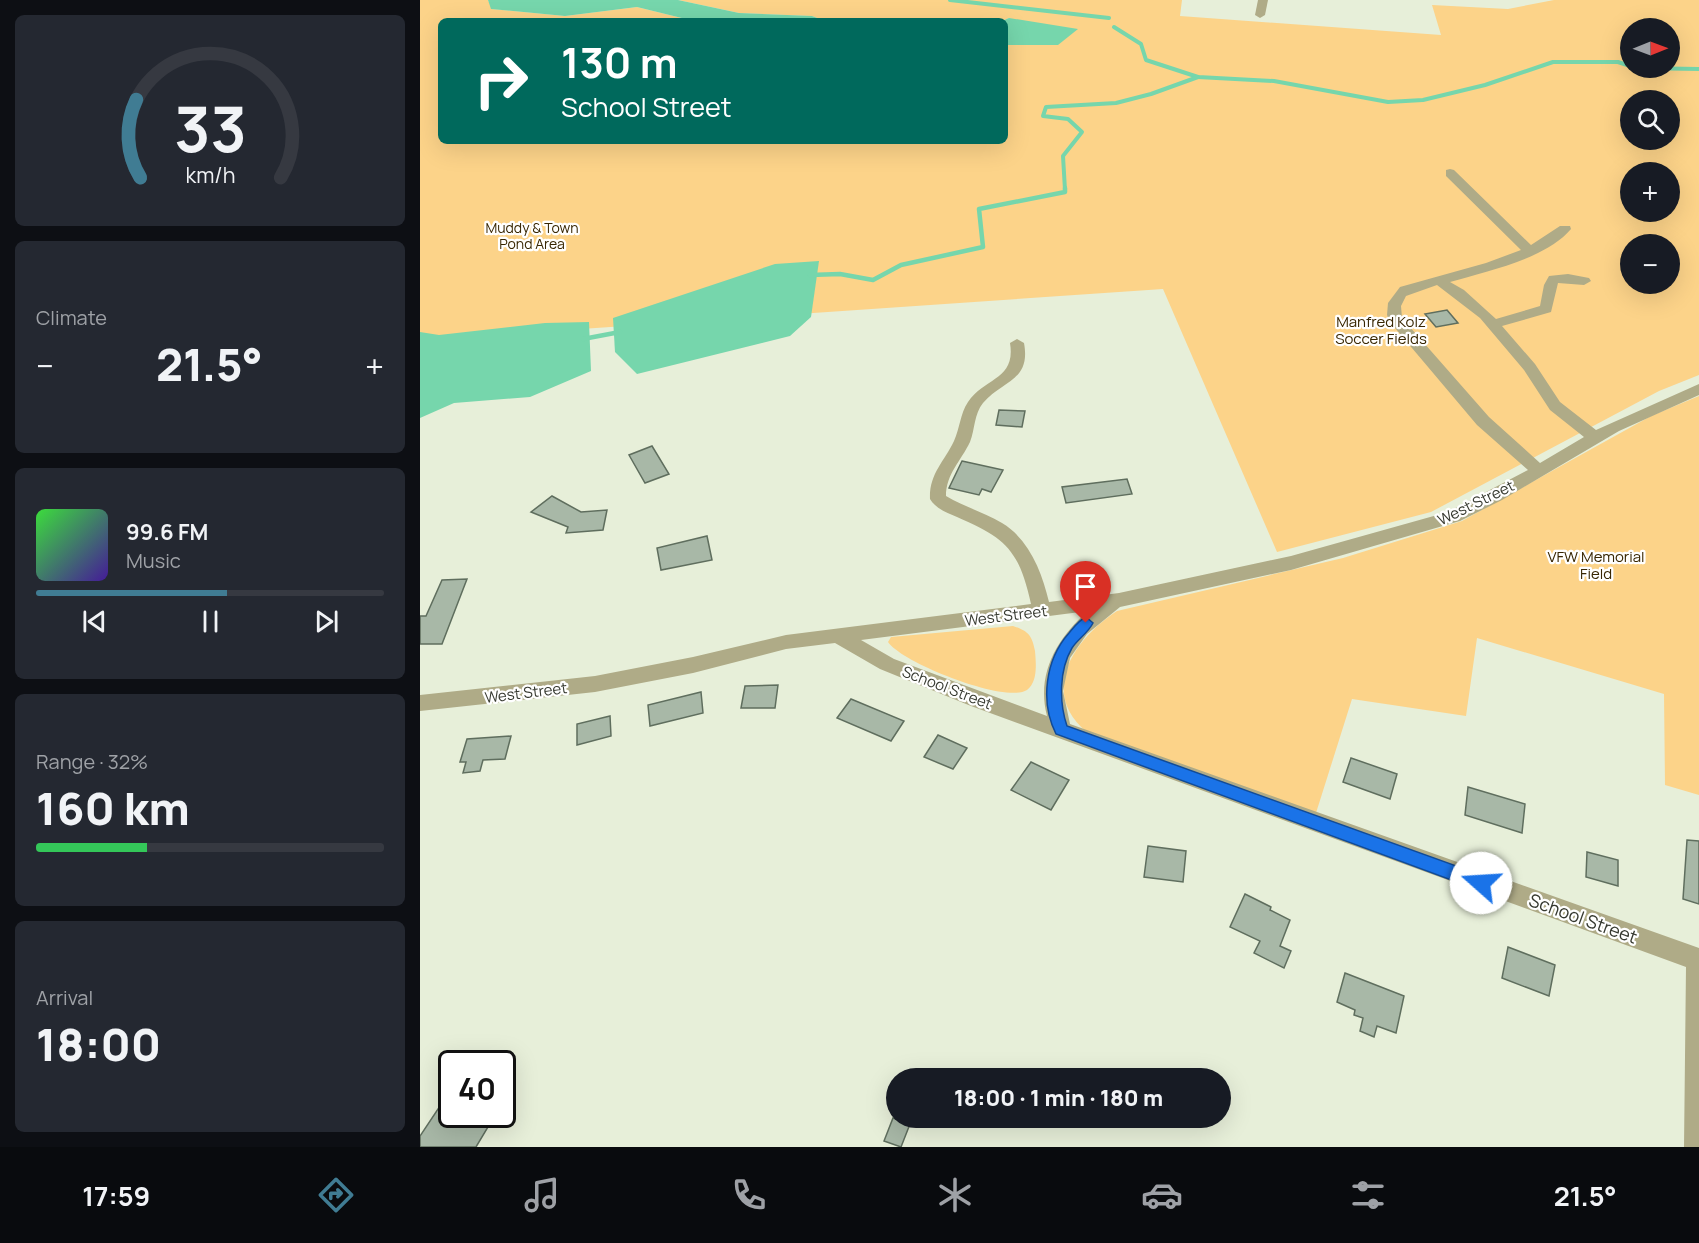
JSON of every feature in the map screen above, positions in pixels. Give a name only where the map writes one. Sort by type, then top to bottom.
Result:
[{"type":"street","points":[[1260,15],[1263,0]]},
{"type":"street","points":[[1450,173],[1530,251]]},
{"type":"street","points":[[1538,470],[1488,426],[1396,321],[1394,310],[1398,295],[1408,289],[1491,266],[1530,251],[1549,241],[1564,229]]},
{"type":"street","points":[[1493,324],[1546,309],[1550,300],[1550,286],[1554,279],[1568,278],[1584,281]]},
{"type":"street","points":[[1439,281],[1473,304],[1530,367],[1555,406],[1595,437]]},
{"type":"street","points":[[1017,343],[1020,356],[1017,365],[1011,373],[979,398],[967,414],[963,438],[937,484],[938,499],[958,512],[987,522],[1007,535],[1021,550],[1030,566],[1042,611]]},
{"type":"street","name":"West Street","points":[[420,703],[485,698],[595,684],[693,665],[786,642],[1119,600],[1291,563],[1431,525],[1474,508],[1595,437],[1699,389]]},
{"type":"street","points":[[1061,730],[1053,693],[1058,660],[1077,631],[1095,615],[1119,600]]},
{"type":"street","name":"School Street","points":[[837,636],[887,664],[1061,730],[1307,821],[1698,960]]},
{"type":"street","points":[[1697,1147],[1698,960]]},
{"type":"green space","points":[[420,0],[488,0],[492,9],[565,16],[637,7],[682,18],[438,18],[438,144],[1008,144],[1008,45],[1058,45],[1009,18],[817,18],[739,13],[678,0],[1182,0],[1180,16],[1441,35],[1432,5],[1508,9],[1554,0],[1699,0],[1699,375],[1659,391],[1431,512],[1277,552],[1163,289],[420,340]]},
{"type":"green space","name":"VFW Memorial Field","points":[[1699,396],[1699,795],[1665,785],[1664,694],[1477,638],[1466,716],[1352,699],[1316,813],[1088,733],[1073,717],[1065,700],[1064,684],[1068,667],[1076,651],[1088,636],[1117,611],[1343,558],[1462,521],[1651,416]]},
{"type":"green space","points":[[1013,626],[1031,637],[1036,661],[1036,672],[1031,687],[1016,693],[977,687],[955,679],[913,660],[897,651],[888,642],[891,637]]},
{"type":"shaded area","points":[[488,0],[678,0],[739,13],[817,18],[682,18],[637,7],[565,16],[491,9]]},
{"type":"shaded area","points":[[1008,18],[1078,29],[1058,45],[1008,45]]},
{"type":"shaded area","points":[[819,261],[811,317],[790,336],[637,374],[615,352],[613,318],[775,264]]},
{"type":"shaded area","points":[[589,322],[591,371],[530,397],[454,403],[420,418],[420,332],[439,335],[545,323]]},
{"type":"building","points":[[1447,310],[1458,323],[1436,327],[1425,314]]},
{"type":"building","points":[[999,410],[1025,411],[1022,427],[996,425]]},
{"type":"building","points":[[652,446],[669,474],[645,483],[629,455]]},
{"type":"building","points":[[962,461],[1003,470],[991,492],[982,489],[979,495],[949,488]]},
{"type":"building","points":[[1127,479],[1132,494],[1066,503],[1062,487]]},
{"type":"building","points":[[552,496],[581,512],[607,510],[603,530],[566,533],[568,527],[531,512]]},
{"type":"building","points":[[707,536],[712,560],[661,570],[657,548]]},
{"type":"building","points":[[467,579],[442,644],[420,644],[420,616],[426,616],[442,580]]},
{"type":"building","points":[[778,685],[775,708],[741,708],[745,686]]},
{"type":"building","points":[[701,692],[703,713],[650,726],[648,705]]},
{"type":"building","points":[[851,699],[904,721],[891,741],[837,718]]},
{"type":"building","points":[[610,716],[611,736],[577,745],[577,724]]},
{"type":"building","points":[[938,735],[967,748],[953,769],[924,757]]},
{"type":"building","points":[[511,736],[505,759],[483,760],[480,771],[463,773],[466,762],[460,762],[467,739]]},
{"type":"building","points":[[1351,758],[1397,774],[1390,799],[1343,782]]},
{"type":"building","points":[[1031,762],[1069,780],[1051,810],[1011,790]]},
{"type":"building","points":[[1468,787],[1525,804],[1522,833],[1465,815]]},
{"type":"building","points":[[1687,840],[1699,841],[1699,904],[1683,899]]},
{"type":"building","points":[[1148,846],[1186,851],[1183,882],[1144,877]]},
{"type":"building","points":[[1587,852],[1618,860],[1618,886],[1586,877]]},
{"type":"building","points":[[1245,894],[1290,920],[1280,946],[1291,951],[1284,968],[1254,953],[1260,941],[1230,927]]},
{"type":"building","points":[[1508,947],[1555,965],[1549,996],[1502,978]]},
{"type":"building","points":[[1345,973],[1404,996],[1396,1033],[1377,1026],[1374,1037],[1360,1031],[1363,1018],[1354,1015],[1355,1010],[1337,1002]]},
{"type":"building","points":[[438,1109],[438,1128],[487,1128],[476,1147],[420,1147],[420,1136]]},
{"type":"building","points":[[889,1128],[908,1128],[901,1147],[884,1141]]},
{"type":"waterway","points":[[950,0],[1109,18]]},
{"type":"waterway","points":[[1114,27],[1141,44],[1146,60],[1198,77]]},
{"type":"waterway","points":[[1198,77],[1274,81],[1388,102],[1423,100],[1485,85],[1553,62],[1620,63]]},
{"type":"waterway","points":[[1680,69],[1699,69]]},
{"type":"waterway","points":[[1065,190],[1063,156],[1082,132],[1068,119],[1043,116],[1046,107],[1116,103],[1151,94],[1198,77]]},
{"type":"waterway","points":[[810,275],[840,274],[873,280],[901,265],[983,247],[979,209],[1065,192],[1065,190]]},
{"type":"waterway","points":[[583,339],[620,332]]},
{"type":"route","points":[[1086,623],[1066,646],[1058,660],[1054,676],[1053,693],[1061,730],[1481,883]]},
{"type":"park label","name":"Muddy & Town Pond Area","points":[[532,236]]},
{"type":"park label","name":"Manfred Kolz Soccer Fields","points":[[1381,330]]}]
